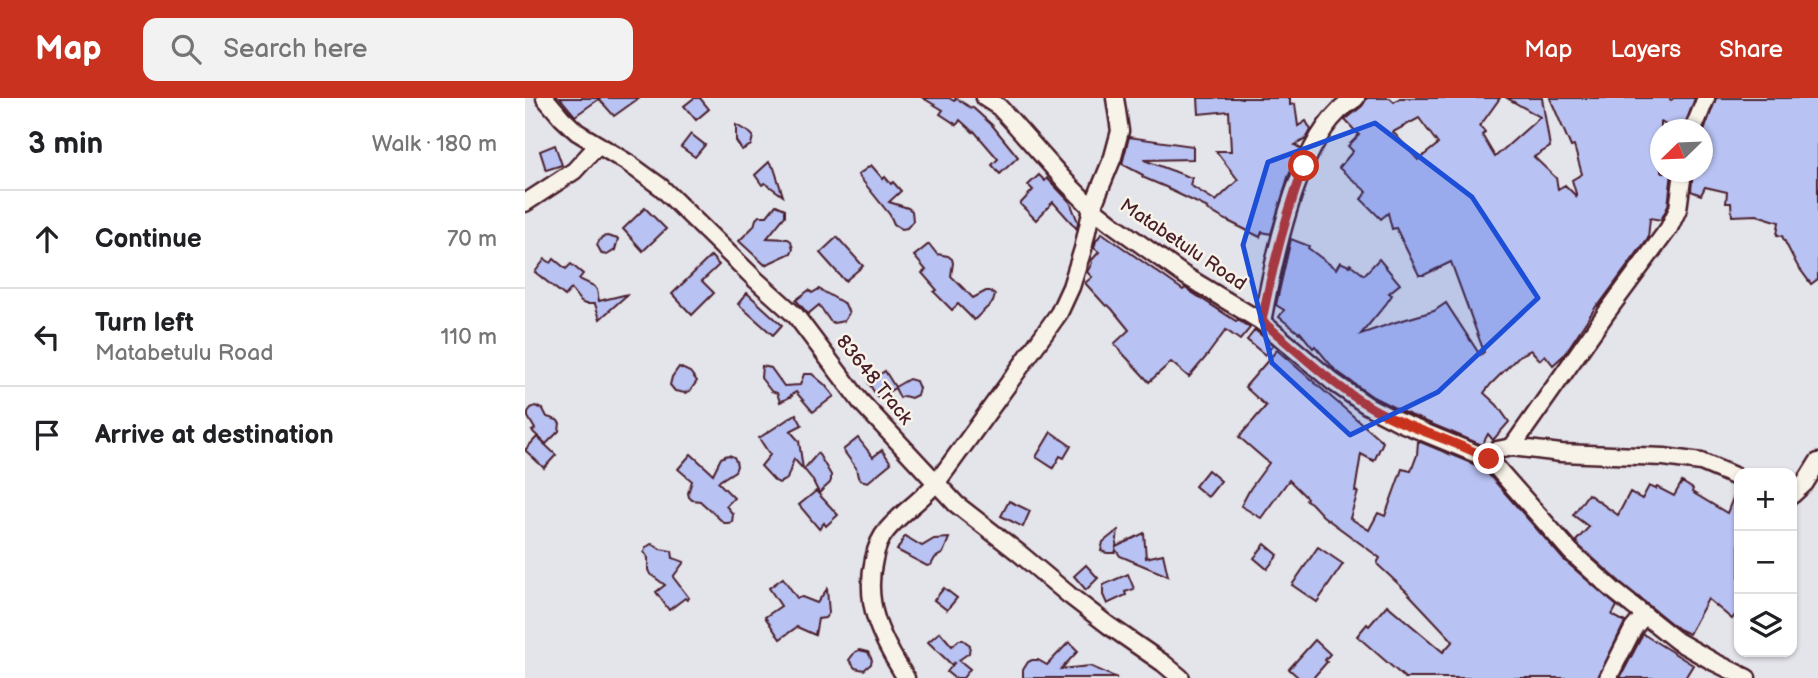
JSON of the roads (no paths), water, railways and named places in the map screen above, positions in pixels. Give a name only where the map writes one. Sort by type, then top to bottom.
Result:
[{"type":"street","name":"83648 Track","points":[[545,98],[577,132],[661,187],[796,316],[860,401],[956,504],[1069,595],[1181,678]]},
{"type":"street","name":"Matabetulu Road","points":[[985,98],[999,107],[1066,183],[1092,208],[1141,246],[1262,321],[1333,382],[1367,406],[1489,459],[1590,571],[1677,641],[1747,678]]},
{"type":"street","points":[[906,678],[873,615],[871,570],[876,549],[884,533],[901,514],[936,483],[1059,313],[1071,287],[1092,208],[1113,157],[1120,131],[1115,98]]},
{"type":"street","points":[[1262,321],[1275,258],[1304,166],[1338,112],[1356,98]]},
{"type":"street","points":[[1697,119],[1706,98]]},
{"type":"street","points":[[525,202],[574,171],[598,145]]},
{"type":"street","points":[[1512,447],[1669,228],[1678,209],[1682,182]]},
{"type":"street","points":[[1489,459],[1497,450],[1512,447],[1561,453],[1682,458],[1701,462],[1734,476]]},
{"type":"street","points":[[1797,490],[1818,462]]},
{"type":"street","points":[[1608,678],[1633,629],[1644,616]]}]
